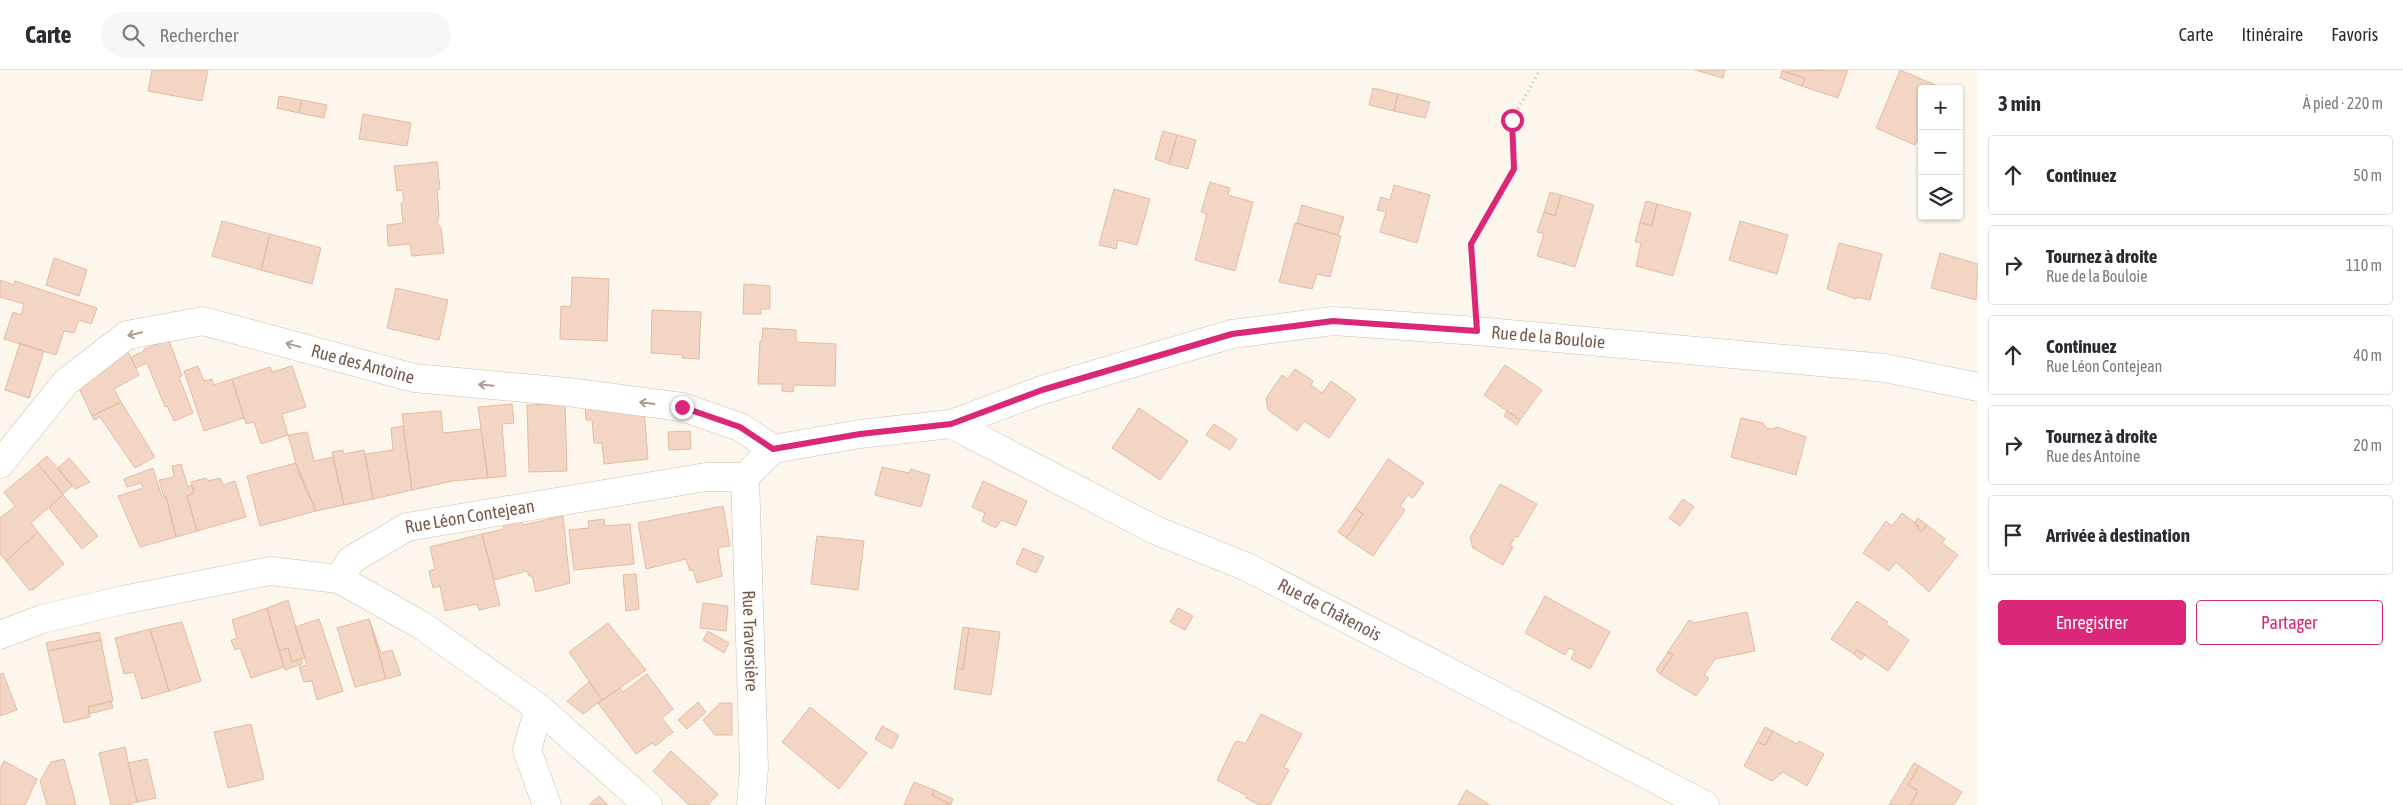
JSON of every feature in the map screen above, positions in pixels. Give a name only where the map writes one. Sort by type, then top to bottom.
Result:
[{"type":"street","name":"Rue des Antoine","points":[[0,464],[66,382],[128,335],[203,321],[414,378],[568,392],[682,407],[740,427],[773,449]]},
{"type":"street","name":"Rue de la Bouloie","points":[[951,424],[1042,390],[1232,334],[1333,321],[1477,331],[1885,368],[1978,387]]},
{"type":"street","points":[[745,478],[773,449],[860,434],[951,424]]},
{"type":"street","name":"Rue de Châtenois","points":[[951,424],[1155,530],[1247,567],[1705,805]]},
{"type":"street","name":"Rue Léon Contejean","points":[[339,579],[351,560],[407,527],[706,477],[745,478]]},
{"type":"street","name":"Rue Traversière","points":[[745,478],[753,759],[751,805]]},
{"type":"street","points":[[0,635],[51,617],[270,571],[339,579],[421,625],[539,708],[648,805]]},
{"type":"street","points":[[539,708],[527,750],[547,805]]},
{"type":"path","points":[[1477,331],[1471,244],[1514,169],[1512,120],[1540,70]]},
{"type":"building","points":[[152,70],[208,70],[202,101],[148,91]]},
{"type":"building","points":[[1695,70],[1725,70],[1723,78]]},
{"type":"building","points":[[1848,70],[1838,98],[1802,86],[1805,78],[1782,71]]},
{"type":"building","points":[[1900,70],[1935,85],[1918,85],[1918,139],[1915,145],[1876,128]]},
{"type":"building","points":[[1782,71],[1805,78],[1802,86],[1780,78]]},
{"type":"building","points":[[1373,88],[1398,94],[1394,111],[1369,105]]},
{"type":"building","points":[[1398,94],[1430,102],[1425,118],[1394,111]]},
{"type":"building","points":[[279,96],[302,100],[299,113],[277,108]]},
{"type":"building","points":[[302,100],[327,105],[324,118],[299,113]]},
{"type":"building","points":[[363,114],[411,123],[407,146],[359,139]]},
{"type":"building","points":[[1163,131],[1177,135],[1169,164],[1155,159]]},
{"type":"building","points":[[1177,135],[1196,140],[1188,169],[1169,164]]},
{"type":"building","points":[[437,162],[440,189],[437,189],[439,216],[437,223],[441,228],[444,253],[412,256],[410,244],[388,246],[387,225],[403,223],[401,203],[404,200],[402,190],[397,191],[394,166]]},
{"type":"building","points":[[1210,182],[1230,188],[1228,195],[1253,202],[1235,271],[1195,260],[1207,214],[1201,212]]},
{"type":"building","points":[[1394,185],[1430,195],[1417,243],[1380,232],[1386,212],[1377,210],[1381,197],[1390,200]]},
{"type":"building","points":[[1114,189],[1150,199],[1137,245],[1118,240],[1116,249],[1099,245]]},
{"type":"building","points":[[1550,192],[1561,195],[1555,216],[1544,212]]},
{"type":"building","points":[[1561,195],[1594,205],[1575,267],[1537,256],[1544,234],[1537,232],[1544,212],[1555,216]]},
{"type":"building","points":[[1646,201],[1657,204],[1652,226],[1640,222]]},
{"type":"building","points":[[1657,204],[1691,213],[1673,276],[1636,266],[1641,243],[1635,242],[1640,222],[1652,226]]},
{"type":"building","points":[[1302,205],[1344,217],[1338,235],[1297,223]]},
{"type":"building","points":[[222,221],[270,234],[261,270],[212,256]]},
{"type":"building","points":[[1740,221],[1788,235],[1777,274],[1729,260]]},
{"type":"building","points":[[1295,223],[1341,236],[1330,277],[1317,274],[1312,289],[1279,282]]},
{"type":"building","points":[[270,234],[321,248],[312,284],[261,270]]},
{"type":"building","points":[[1839,243],[1882,254],[1870,300],[1857,297],[1856,299],[1827,289]]},
{"type":"building","points":[[1940,253],[1978,264],[1976,300],[1931,288]]},
{"type":"building","points":[[54,258],[87,270],[79,296],[46,285]]},
{"type":"building","points":[[572,277],[609,279],[607,341],[560,339],[561,306],[571,307]]},
{"type":"building","points":[[0,280],[14,285],[15,281],[97,308],[91,324],[79,320],[74,333],[64,331],[56,355],[4,339],[13,312],[21,315],[24,304],[0,297]]},
{"type":"building","points":[[744,284],[770,286],[770,309],[761,309],[761,314],[743,314]]},
{"type":"building","points":[[396,288],[448,300],[439,340],[387,328]]},
{"type":"building","points":[[652,310],[701,312],[699,359],[682,358],[683,355],[651,353]]},
{"type":"building","points":[[763,328],[796,330],[796,342],[836,344],[835,386],[794,385],[793,392],[782,391],[782,384],[758,384],[760,341],[762,341]]},
{"type":"building","points":[[169,340],[182,376],[179,377],[193,413],[174,421],[167,406],[165,407],[147,363],[136,368],[131,357],[144,351],[144,349]]},
{"type":"building","points":[[20,343],[44,351],[29,398],[5,390]]},
{"type":"building","points":[[127,350],[139,375],[114,389],[121,402],[92,416],[77,384]]},
{"type":"building","points":[[1505,365],[1542,390],[1520,420],[1484,395]]},
{"type":"building","points":[[198,366],[204,381],[212,379],[214,385],[232,379],[244,418],[204,431],[184,371]]},
{"type":"building","points":[[292,366],[306,407],[282,414],[288,435],[261,444],[254,422],[246,424],[232,379],[270,367],[272,372]]},
{"type":"building","points":[[1295,369],[1313,381],[1311,385],[1322,393],[1331,381],[1356,399],[1329,438],[1304,421],[1297,431],[1268,410],[1266,398],[1282,375],[1288,379]]},
{"type":"building","points":[[121,402],[155,457],[135,468],[100,417],[94,420],[92,416]]},
{"type":"building","points":[[512,404],[514,423],[502,424],[506,476],[488,478],[478,407]]},
{"type":"building","points":[[565,404],[567,471],[529,472],[527,405]]},
{"type":"building","points":[[585,405],[644,410],[648,459],[604,464],[602,443],[594,443],[592,420],[586,420]]},
{"type":"building","points":[[1139,408],[1188,441],[1160,480],[1112,448]]},
{"type":"building","points":[[441,411],[443,433],[481,429],[488,478],[452,481],[412,490],[402,414]]},
{"type":"building","points":[[1507,411],[1520,420],[1517,425],[1504,416]]},
{"type":"building","points":[[1741,418],[1763,423],[1766,428],[1772,429],[1777,427],[1806,437],[1796,475],[1731,457]]},
{"type":"building","points":[[1214,424],[1237,439],[1230,450],[1206,435]]},
{"type":"building","points":[[403,426],[412,490],[373,499],[365,454],[393,450],[391,428]]},
{"type":"building","points":[[690,431],[691,449],[669,450],[668,432]]},
{"type":"building","points":[[307,432],[314,461],[333,457],[344,505],[316,511],[299,474],[288,435]]},
{"type":"building","points":[[343,450],[344,454],[364,450],[373,499],[344,505],[332,452]]},
{"type":"building","points":[[47,456],[72,486],[63,494],[38,464]]},
{"type":"building","points":[[69,458],[90,482],[75,489],[58,468]]},
{"type":"building","points":[[1388,459],[1424,483],[1413,498],[1408,495],[1400,506],[1405,510],[1373,556],[1346,538],[1363,514],[1355,508]]},
{"type":"building","points":[[296,463],[316,511],[260,526],[247,476]]},
{"type":"building","points":[[38,464],[63,495],[31,523],[38,532],[6,561],[0,554],[0,518],[15,506],[4,492]]},
{"type":"building","points":[[181,464],[188,487],[192,485],[194,493],[187,496],[197,531],[176,537],[166,496],[164,497],[159,480],[174,477],[172,466]]},
{"type":"building","points":[[882,467],[909,473],[911,469],[930,475],[921,507],[875,495]]},
{"type":"building","points":[[153,468],[162,498],[166,496],[176,537],[140,547],[118,496],[143,488],[141,483],[127,487],[124,479]]},
{"type":"building","points":[[206,478],[208,481],[220,478],[223,485],[235,481],[246,517],[197,531],[187,496],[194,493],[191,482]]},
{"type":"building","points":[[983,481],[1027,501],[1016,526],[1001,520],[996,528],[982,521],[985,513],[972,507]]},
{"type":"building","points":[[1500,484],[1537,504],[1518,537],[1515,536],[1510,546],[1513,547],[1503,565],[1473,548],[1470,538]]},
{"type":"building","points":[[63,495],[98,536],[82,549],[49,508]]},
{"type":"building","points":[[1683,499],[1694,507],[1680,526],[1669,518]]},
{"type":"building","points":[[723,506],[730,546],[721,547],[718,550],[722,576],[697,583],[693,570],[690,571],[686,559],[646,569],[638,523]]},
{"type":"building","points":[[1355,508],[1363,514],[1346,538],[1338,532]]},
{"type":"building","points":[[1902,513],[1919,526],[1917,528],[1921,532],[1927,525],[1945,539],[1942,543],[1958,555],[1929,592],[1896,562],[1889,571],[1863,553],[1886,521],[1892,526]]},
{"type":"building","points":[[563,516],[570,583],[536,592],[532,576],[529,576],[527,571],[494,580],[482,534],[504,529],[503,522],[521,519],[523,525]]},
{"type":"building","points":[[1918,518],[1927,525],[1921,532],[1914,523]]},
{"type":"building","points":[[604,519],[605,526],[630,524],[634,564],[574,570],[569,530],[589,528],[588,521]]},
{"type":"building","points":[[38,532],[64,564],[34,589],[29,590],[6,561]]},
{"type":"building","points":[[482,534],[500,605],[479,610],[477,604],[445,611],[440,586],[433,588],[429,571],[435,569],[430,547]]},
{"type":"building","points":[[817,536],[864,541],[858,590],[811,584]]},
{"type":"building","points":[[1023,548],[1044,557],[1036,573],[1016,564]]},
{"type":"building","points":[[636,574],[639,609],[626,611],[623,575]]},
{"type":"building","points":[[1545,596],[1610,632],[1590,669],[1571,659],[1575,651],[1569,648],[1565,655],[1525,633]]},
{"type":"building","points":[[288,600],[305,658],[292,662],[288,648],[279,651],[267,608]]},
{"type":"building","points":[[1857,601],[1888,622],[1886,624],[1909,640],[1888,671],[1857,650],[1854,654],[1831,639]]},
{"type":"building","points":[[703,603],[728,606],[726,631],[700,628]]},
{"type":"building","points":[[267,608],[284,667],[251,678],[240,648],[235,650],[231,640],[237,638],[232,620]]},
{"type":"building","points":[[1178,608],[1193,616],[1185,630],[1170,622]]},
{"type":"building","points":[[1747,612],[1755,651],[1715,659],[1704,675],[1709,678],[1696,696],[1660,674],[1673,655],[1668,652],[1689,620],[1694,623]]},
{"type":"building","points":[[319,619],[343,691],[317,700],[312,681],[304,682],[299,667],[307,665],[295,627]]},
{"type":"building","points":[[369,619],[386,679],[355,687],[337,628]]},
{"type":"building","points":[[369,619],[381,653],[392,650],[401,675],[386,679]]},
{"type":"building","points":[[182,622],[201,681],[169,691],[150,629]]},
{"type":"building","points":[[608,623],[646,670],[602,700],[569,652]]},
{"type":"building","points":[[963,627],[969,628],[963,669],[957,668]]},
{"type":"building","points":[[969,628],[1000,632],[991,695],[954,689],[957,668],[963,669]]},
{"type":"building","points":[[150,629],[169,691],[142,699],[134,672],[124,674],[115,638]]},
{"type":"building","points":[[708,631],[729,643],[724,653],[703,640]]},
{"type":"building","points":[[99,632],[101,640],[48,651],[46,643]]},
{"type":"building","points":[[101,640],[113,701],[88,707],[90,717],[64,723],[48,651]]},
{"type":"building","points":[[288,648],[292,662],[301,659],[302,664],[285,670],[279,651]]},
{"type":"building","points":[[1857,650],[1865,655],[1861,660],[1854,654]]},
{"type":"building","points":[[1668,652],[1673,655],[1660,674],[1656,670]]},
{"type":"building","points":[[3,673],[17,710],[0,716],[0,674]]},
{"type":"building","points":[[647,674],[673,709],[662,718],[673,732],[655,746],[652,743],[636,754],[598,703],[620,688],[623,692]]},
{"type":"building","points":[[589,682],[602,700],[583,714],[567,701]]},
{"type":"building","points":[[111,701],[113,708],[89,714],[88,707]]},
{"type":"building","points":[[698,702],[706,712],[687,729],[678,720]]},
{"type":"building","points":[[720,703],[732,703],[732,735],[715,735],[703,720]]},
{"type":"building","points":[[810,707],[867,753],[839,789],[782,742]]},
{"type":"building","points":[[1261,714],[1302,734],[1284,767],[1289,770],[1270,805],[1259,805],[1246,798],[1247,796],[1217,780],[1235,742],[1239,741],[1245,744]]},
{"type":"building","points":[[251,724],[264,779],[228,788],[214,732]]},
{"type":"building","points":[[882,726],[899,735],[892,749],[875,739]]},
{"type":"building","points":[[1765,727],[1773,731],[1765,745],[1757,742]]},
{"type":"building","points":[[1773,731],[1797,744],[1799,741],[1824,754],[1807,786],[1783,772],[1772,781],[1744,766],[1757,742],[1765,745]]},
{"type":"building","points":[[125,747],[137,802],[128,805],[111,805],[99,753]]},
{"type":"building","points":[[671,751],[718,794],[708,805],[689,805],[653,771]]},
{"type":"building","points":[[64,759],[76,805],[47,805],[40,781],[51,762]]},
{"type":"building","points":[[147,759],[156,798],[137,802],[128,763]]},
{"type":"building","points":[[4,761],[37,779],[25,805],[0,805],[0,769]]},
{"type":"building","points":[[1914,763],[1919,766],[1908,785],[1918,791],[1910,805],[1889,805]]},
{"type":"building","points":[[1919,766],[1962,792],[1954,805],[1910,805],[1918,791],[1908,785]]},
{"type":"building","points":[[914,782],[934,790],[932,795],[951,805],[904,805]]},
{"type":"building","points":[[934,790],[953,799],[951,804],[932,795]]},
{"type":"building","points":[[1466,790],[1490,805],[1458,805]]},
{"type":"building","points":[[599,796],[608,805],[589,805]]},
{"type":"route","points":[[682,407],[740,427],[773,449],[860,434],[951,424],[1042,390],[1232,334],[1333,321],[1477,331],[1471,244],[1514,169],[1512,120]]}]
